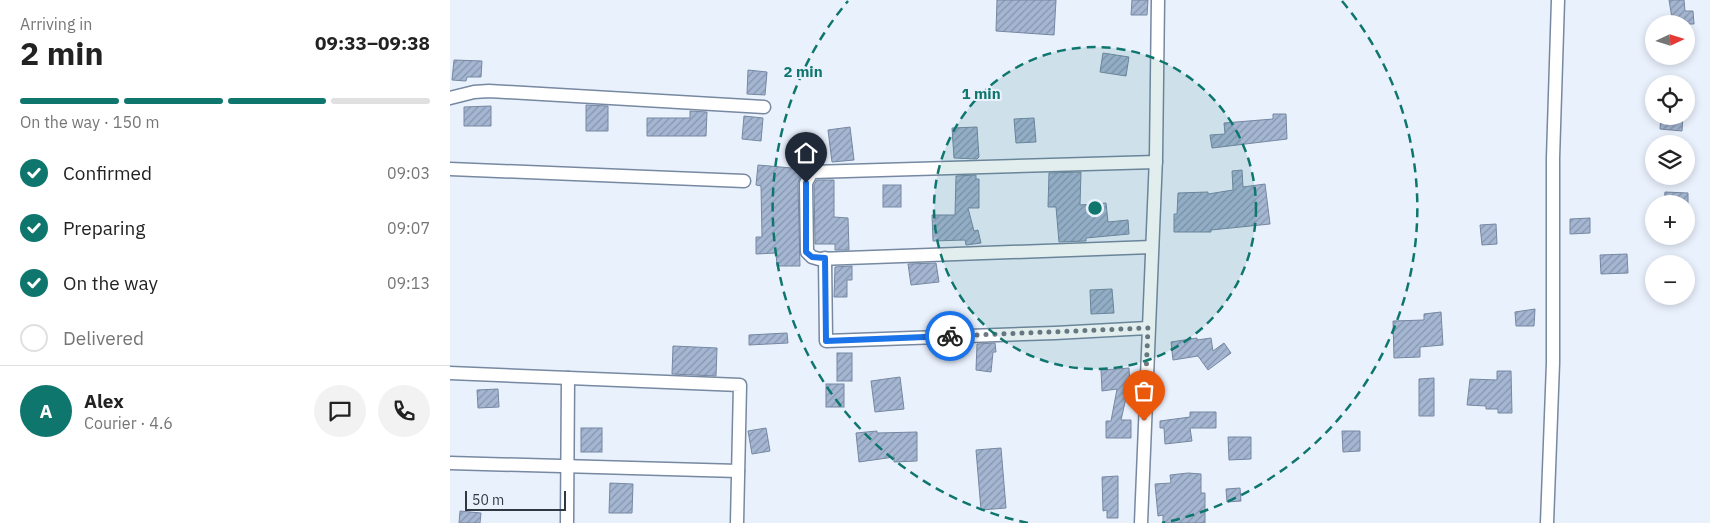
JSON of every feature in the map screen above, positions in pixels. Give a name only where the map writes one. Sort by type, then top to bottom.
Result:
[{"type":"street","points":[[1141,523],[1156,162],[1158,0]]},
{"type":"street","points":[[1547,523],[1553,363],[1553,158],[1558,0]]},
{"type":"street","points":[[450,98],[474,92],[498,91],[764,107]]},
{"type":"street","points":[[1152,247],[812,257],[806,252],[806,183],[812,172],[1156,162]]},
{"type":"street","points":[[450,169],[744,181]]},
{"type":"street","points":[[825,258],[826,341],[1148,328]]},
{"type":"street","points":[[450,373],[740,385],[737,523]]},
{"type":"street","points":[[567,523],[568,378]]},
{"type":"street","points":[[450,463],[738,471]]},
{"type":"building","points":[[997,0],[1056,0],[1054,35],[996,31]]},
{"type":"building","points":[[1132,0],[1148,0],[1147,15],[1131,15]]},
{"type":"building","points":[[1669,0],[1684,0],[1685,11],[1693,11],[1693,15],[1672,15]]},
{"type":"building","points":[[1103,53],[1129,57],[1126,76],[1100,72]]},
{"type":"building","points":[[454,60],[482,61],[481,77],[467,77],[466,81],[452,80]]},
{"type":"building","points":[[748,70],[767,72],[765,95],[747,94]]},
{"type":"building","points":[[586,105],[608,106],[608,131],[586,131]]},
{"type":"building","points":[[491,106],[491,126],[464,126],[464,107]]},
{"type":"building","points":[[690,111],[707,112],[706,136],[647,136],[647,118],[690,118]]},
{"type":"building","points":[[1273,114],[1286,114],[1287,139],[1212,148],[1210,135],[1225,134],[1224,123],[1273,119]]},
{"type":"building","points":[[744,116],[763,118],[761,141],[742,139]]},
{"type":"building","points":[[1034,118],[1036,142],[1016,143],[1014,119]]},
{"type":"building","points":[[1660,125],[1682,125],[1682,131],[1660,129]]},
{"type":"building","points":[[850,127],[854,160],[832,162],[828,130]]},
{"type":"building","points":[[977,127],[979,157],[977,159],[954,158],[952,128]]},
{"type":"building","points":[[758,165],[803,169],[798,183],[800,266],[777,266],[776,253],[756,254],[756,237],[762,237],[761,186],[756,185]]},
{"type":"building","points":[[1242,170],[1243,187],[1265,184],[1270,224],[1211,230],[1211,232],[1174,232],[1174,214],[1177,214],[1178,193],[1208,192],[1208,194],[1233,190],[1232,171]]},
{"type":"building","points":[[1081,172],[1080,205],[1106,203],[1108,222],[1128,220],[1129,234],[1086,238],[1086,241],[1059,242],[1056,207],[1048,207],[1049,173]]},
{"type":"building","points":[[976,175],[976,179],[979,179],[979,208],[968,208],[974,231],[978,230],[981,243],[966,245],[965,240],[933,241],[932,215],[955,215],[956,176]]},
{"type":"building","points":[[817,180],[834,180],[834,217],[848,218],[849,250],[835,250],[835,244],[815,244],[814,185]]},
{"type":"building","points":[[883,185],[901,185],[901,207],[883,207]]},
{"type":"building","points":[[1665,192],[1688,193],[1688,195],[1665,195]]},
{"type":"building","points":[[1590,218],[1590,233],[1570,234],[1570,219]]},
{"type":"building","points":[[1496,224],[1497,244],[1482,245],[1480,225]]},
{"type":"building","points":[[1627,254],[1628,273],[1601,274],[1600,255]]},
{"type":"building","points":[[936,263],[939,282],[911,285],[908,264]]},
{"type":"building","points":[[852,266],[852,280],[847,280],[847,297],[834,297],[835,267]]},
{"type":"building","points":[[1112,289],[1114,313],[1091,314],[1090,290]]},
{"type":"building","points":[[1535,309],[1534,326],[1516,326],[1515,312]]},
{"type":"building","points":[[1441,312],[1443,345],[1420,347],[1420,357],[1394,358],[1393,321],[1424,320],[1424,314]]},
{"type":"building","points":[[787,333],[788,343],[749,345],[749,335]]},
{"type":"building","points":[[1197,338],[1197,340],[1211,338],[1213,351],[1224,343],[1231,353],[1208,370],[1198,356],[1173,360],[1171,342]]},
{"type":"building","points":[[995,343],[996,352],[993,352],[991,372],[976,370],[977,344]]},
{"type":"building","points":[[673,346],[717,348],[716,376],[672,374]]},
{"type":"building","points":[[837,353],[852,353],[852,381],[837,381]]},
{"type":"building","points":[[1129,368],[1130,389],[1128,389],[1121,420],[1131,420],[1131,438],[1106,438],[1106,421],[1111,421],[1117,389],[1102,391],[1101,370]]},
{"type":"building","points":[[1497,371],[1511,371],[1512,413],[1498,413],[1498,409],[1486,409],[1486,406],[1467,405],[1470,379],[1497,380]]},
{"type":"building","points":[[900,377],[904,409],[875,412],[871,381]]},
{"type":"building","points":[[1434,378],[1434,416],[1419,416],[1419,379]]},
{"type":"building","points":[[826,384],[844,384],[844,407],[826,407]]},
{"type":"building","points":[[498,389],[499,407],[478,408],[477,390]]},
{"type":"building","points":[[1190,412],[1216,412],[1216,428],[1190,428],[1192,441],[1165,444],[1164,428],[1160,428],[1160,421],[1190,417]]},
{"type":"building","points":[[581,428],[602,428],[602,452],[581,452]]},
{"type":"building","points":[[766,428],[770,451],[752,454],[748,431]]},
{"type":"building","points":[[877,431],[877,433],[917,432],[917,461],[894,462],[894,457],[859,462],[856,433]]},
{"type":"building","points":[[1342,431],[1360,431],[1360,451],[1343,452]]},
{"type":"building","points":[[1228,437],[1251,437],[1251,459],[1229,460]]},
{"type":"building","points":[[1001,448],[1006,508],[981,510],[976,450]]},
{"type":"building","points":[[1201,474],[1201,493],[1205,493],[1205,523],[1163,523],[1163,515],[1158,516],[1155,484],[1171,483],[1170,475]]},
{"type":"building","points":[[1118,476],[1118,518],[1107,518],[1107,510],[1103,511],[1102,477]]},
{"type":"building","points":[[610,483],[633,484],[632,513],[609,513]]},
{"type":"building","points":[[1240,488],[1241,501],[1227,502],[1226,489]]},
{"type":"building","points":[[460,511],[481,513],[480,523],[459,523]]},
{"type":"way so far","points":[[950,336],[1148,328],[1144,421]]},
{"type":"route","points":[[806,183],[806,252],[812,257],[825,258],[826,341],[950,336]]}]
